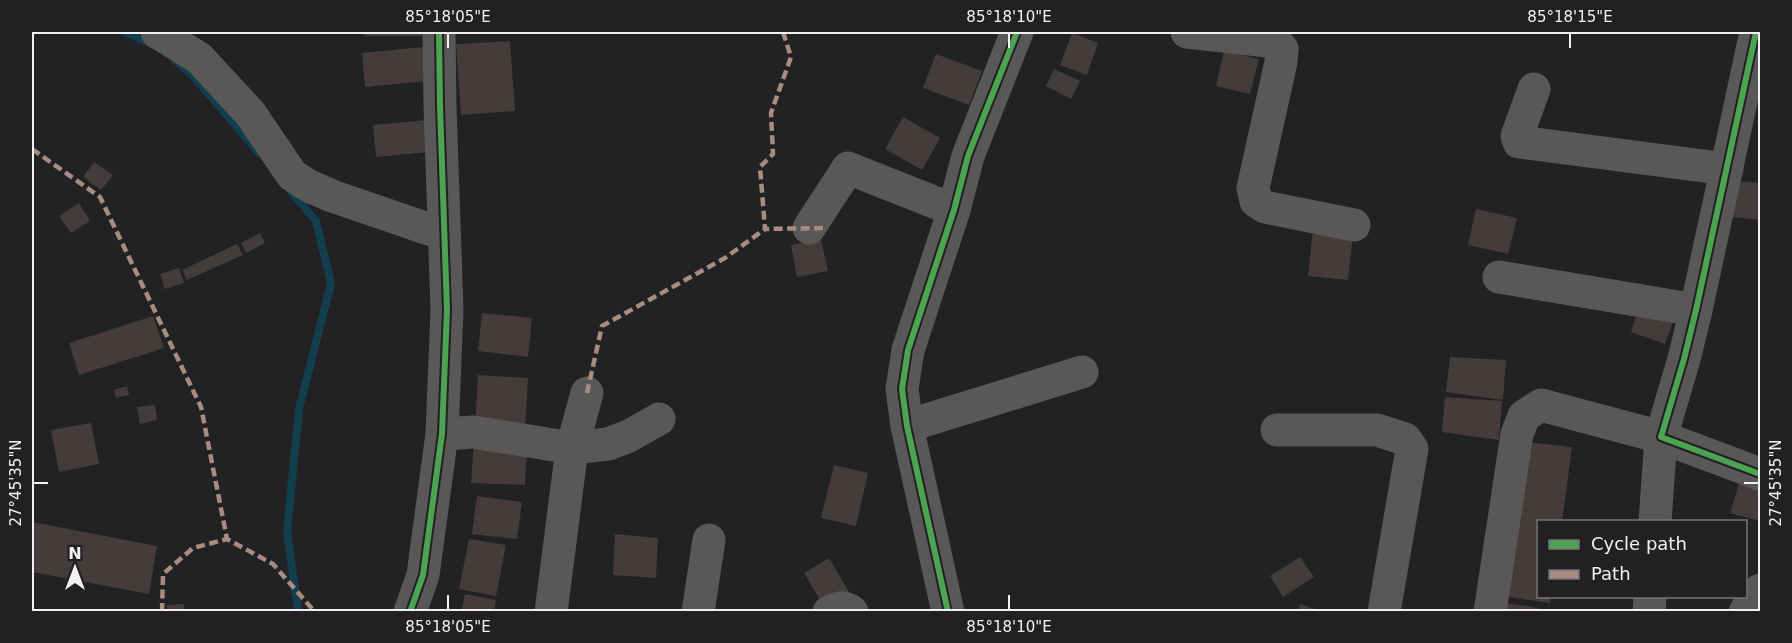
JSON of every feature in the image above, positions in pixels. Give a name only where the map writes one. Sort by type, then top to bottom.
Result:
[{"type":"street","points":[[157,32],[200,58],[250,113],[292,175],[309,186],[332,196],[443,234]]},
{"type":"street","points":[[410,612],[423,575],[442,435],[447,310],[443,234],[439,32]]},
{"type":"street","points":[[948,612],[907,426],[902,389],[908,350],[954,210],[968,156],[1017,32]]},
{"type":"street","points":[[1187,32],[1276,42],[1282,49],[1281,62],[1253,188],[1256,201],[1265,207],[1354,225]]},
{"type":"street","points":[[1655,520],[1660,437],[1684,359],[1696,310],[1756,32]]},
{"type":"street","points":[[1534,89],[1517,136],[1519,142],[1727,169]]},
{"type":"street","points":[[808,228],[848,168],[954,210]]},
{"type":"street","points":[[1499,277],[1696,310]]},
{"type":"street","points":[[907,426],[1082,372]]},
{"type":"street","points":[[551,612],[572,448],[587,393]]},
{"type":"street","points":[[1490,612],[1517,435],[1524,416],[1541,405],[1660,437],[1761,474]]},
{"type":"street","points":[[442,435],[473,432],[572,448],[608,444],[629,436],[659,419]]},
{"type":"street","points":[[1277,430],[1377,430],[1405,439],[1412,449],[1384,612]]},
{"type":"street","points":[[698,612],[709,540]]},
{"type":"street","points":[[1745,612],[1761,590]]},
{"type":"street","points":[[828,612],[840,607],[846,607],[852,612]]},
{"type":"building","points":[[364,32],[431,32],[431,36],[364,36]]},
{"type":"building","points":[[1072,33],[1098,43],[1087,75],[1060,65]]},
{"type":"building","points":[[510,41],[515,111],[461,115],[456,44]]},
{"type":"building","points":[[423,47],[427,81],[365,87],[362,53]]},
{"type":"building","points":[[1224,51],[1259,59],[1250,94],[1216,86]]},
{"type":"building","points":[[936,54],[982,71],[969,105],[923,88]]},
{"type":"building","points":[[1054,69],[1080,81],[1071,99],[1046,86]]},
{"type":"building","points":[[903,117],[940,138],[922,170],[885,149]]},
{"type":"building","points":[[427,120],[429,152],[376,157],[373,125]]},
{"type":"building","points":[[94,162],[113,175],[101,190],[83,177]]},
{"type":"building","points":[[1737,181],[1760,183],[1760,220],[1732,217]]},
{"type":"building","points":[[79,203],[90,221],[71,233],[59,216]]},
{"type":"building","points":[[1476,209],[1517,218],[1508,254],[1468,245]]},
{"type":"building","points":[[1314,220],[1354,225],[1348,280],[1308,276]]},
{"type":"building","points":[[260,233],[265,243],[246,253],[241,243]]},
{"type":"building","points":[[821,240],[828,271],[797,277],[791,245]]},
{"type":"building","points":[[237,244],[243,255],[187,280],[182,270]]},
{"type":"building","points":[[179,268],[184,283],[165,289],[160,274]]},
{"type":"building","points":[[1639,307],[1674,319],[1665,344],[1631,332]]},
{"type":"building","points":[[482,313],[532,318],[528,357],[478,351]]},
{"type":"building","points":[[153,316],[164,348],[79,375],[69,343]]},
{"type":"building","points":[[1450,357],[1506,360],[1503,400],[1446,392]]},
{"type":"building","points":[[478,375],[528,378],[525,430],[475,427]]},
{"type":"building","points":[[127,386],[129,395],[116,398],[114,390]]},
{"type":"building","points":[[1445,397],[1502,401],[1499,440],[1442,432]]},
{"type":"building","points":[[155,405],[157,420],[140,424],[137,407]]},
{"type":"building","points":[[91,423],[99,464],[59,472],[51,430]]},
{"type":"building","points":[[474,442],[527,445],[525,485],[471,483]]},
{"type":"building","points":[[1526,442],[1572,447],[1562,520],[1537,520],[1537,598],[1551,598],[1550,603],[1503,596]]},
{"type":"building","points":[[834,465],[868,473],[856,526],[821,518]]},
{"type":"building","points":[[1741,477],[1760,482],[1760,521],[1730,513]]},
{"type":"building","points":[[477,496],[522,502],[517,539],[472,534]]},
{"type":"building","points":[[32,522],[157,546],[149,594],[32,572]]},
{"type":"building","points":[[615,534],[658,538],[656,578],[613,575]]},
{"type":"building","points":[[469,539],[506,545],[496,596],[459,589]]},
{"type":"building","points":[[1300,557],[1314,577],[1283,597],[1270,576]]},
{"type":"building","points":[[829,558],[849,592],[824,607],[804,573]]},
{"type":"building","points":[[465,594],[496,600],[494,612],[461,612]]},
{"type":"building","points":[[1501,603],[1528,606],[1553,612],[1499,612]]},
{"type":"building","points":[[184,604],[184,612],[167,612],[167,605]]},
{"type":"building","points":[[1300,604],[1321,611],[1321,612],[1297,612]]},
{"type":"waterway","points":[[125,32],[155,46]]},
{"type":"waterway","points":[[175,60],[193,76],[259,153]]},
{"type":"waterway","points":[[290,190],[316,221],[331,284],[299,409],[287,531],[298,612]]},
{"type":"marked path","points":[[783,32],[791,57],[771,113],[773,154],[760,167],[765,229],[823,228]]},
{"type":"marked path","points":[[32,149],[100,197],[201,407],[227,539],[273,564],[315,612]]},
{"type":"marked path","points":[[587,393],[602,326],[725,258],[765,229]]},
{"type":"marked path","points":[[162,612],[163,574],[193,548],[227,539]]},
{"type":"cycle path","points":[[410,612],[423,575],[442,434],[447,310],[439,32]]},
{"type":"cycle path","points":[[948,612],[907,426],[902,389],[908,350],[954,210],[968,156],[1017,32]]},
{"type":"cycle path","points":[[1756,32],[1696,310],[1661,437],[1760,474]]}]
